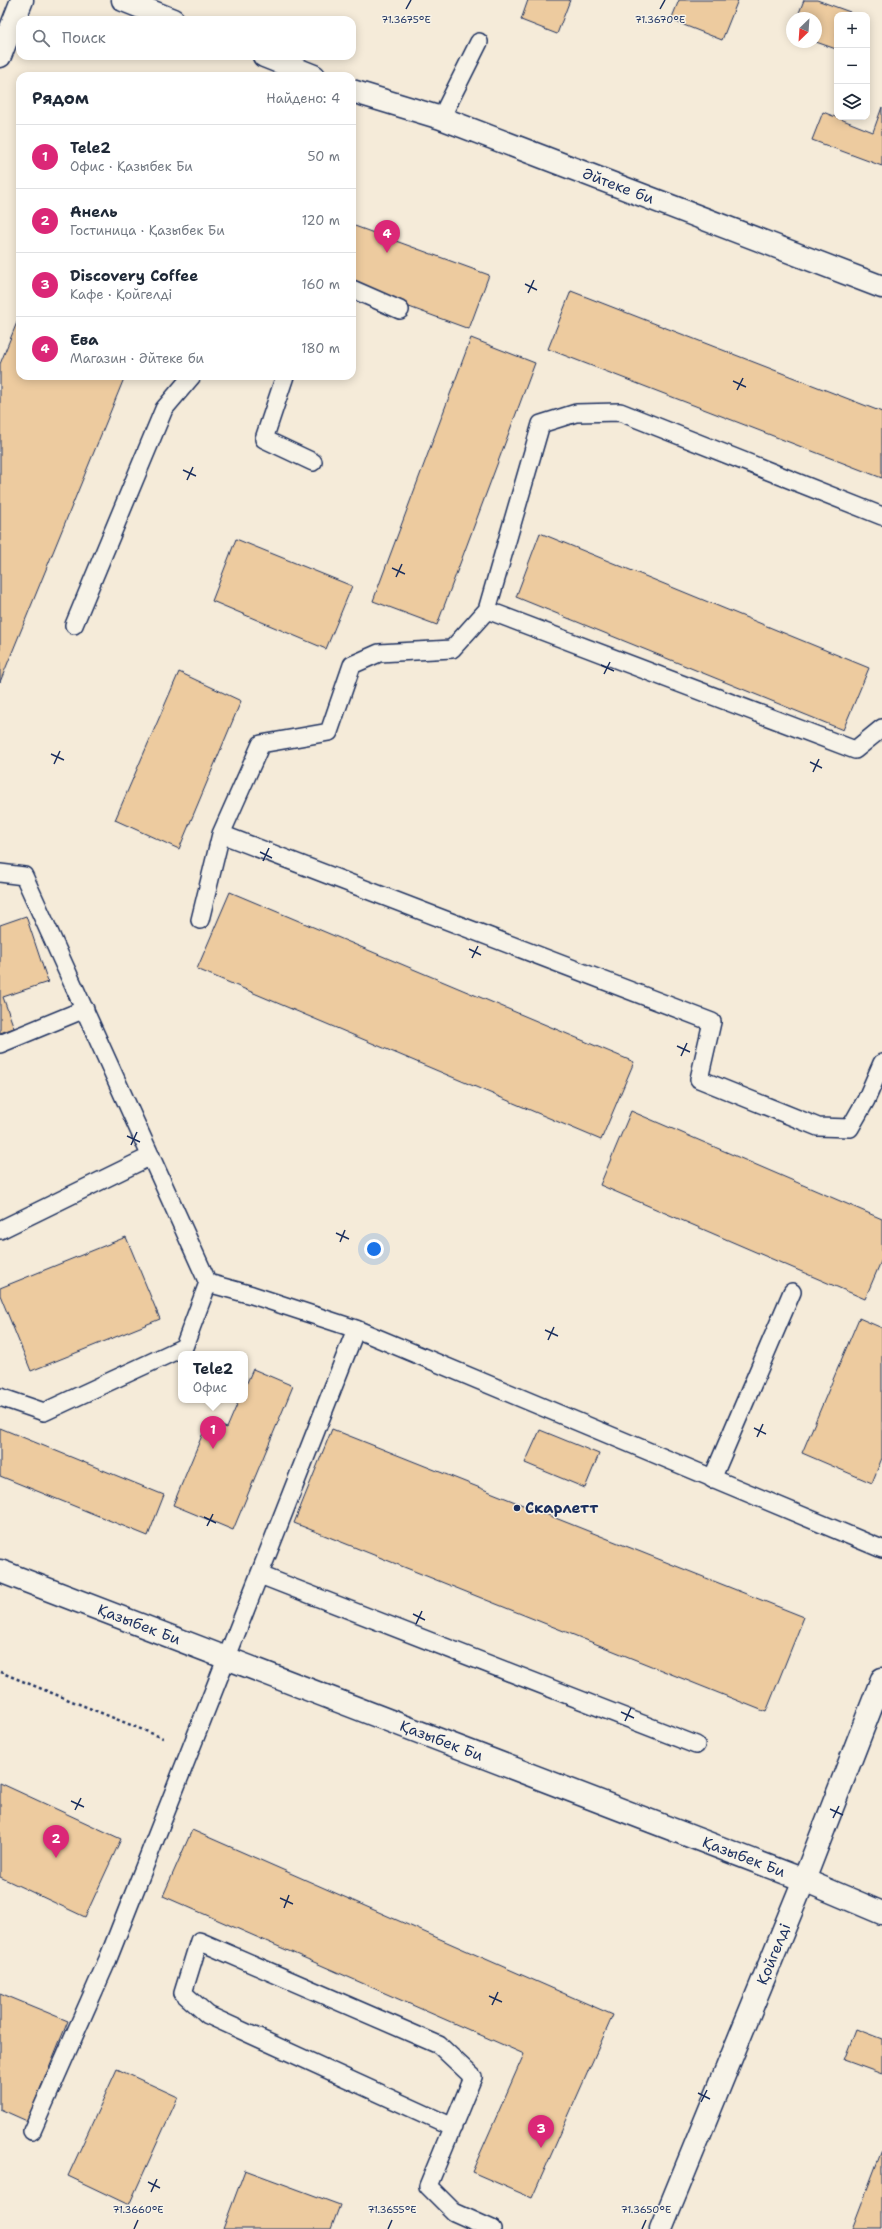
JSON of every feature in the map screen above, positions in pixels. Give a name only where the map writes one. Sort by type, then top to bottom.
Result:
[{"type":"street","points":[[0,56],[22,0]]},
{"type":"street","points":[[123,0],[163,16]]},
{"type":"street","points":[[274,60],[304,72]]},
{"type":"street","name":"Әйтеке би","points":[[356,92],[441,118],[882,287]]},
{"type":"street","name":"Қазыбек Би","points":[[0,1571],[804,1880],[882,1913]]},
{"type":"street","name":"Қойгелді","points":[[661,2229],[804,1880],[882,1678]]},
{"type":"lane","points":[[441,118],[479,42]]},
{"type":"lane","points":[[356,291],[400,310]]},
{"type":"lane","points":[[74,624],[164,409],[189,380]]},
{"type":"lane","points":[[284,380],[264,439],[313,462]]},
{"type":"lane","points":[[200,920],[221,834],[261,744],[329,732],[352,665],[380,653],[452,649],[487,610],[541,424],[576,413],[620,412],[882,516]]},
{"type":"lane","points":[[487,610],[855,750],[882,728]]},
{"type":"lane","points":[[221,834],[712,1022],[699,1079],[818,1127],[850,1128],[866,1100],[882,1063]]},
{"type":"lane","points":[[0,873],[24,876],[208,1283],[184,1347],[44,1412],[0,1397]]},
{"type":"lane","points":[[0,1044],[85,1009]]},
{"type":"lane","points":[[0,1230],[151,1156]]},
{"type":"lane","points":[[208,1283],[252,1295],[356,1329],[882,1549]]},
{"type":"lane","points":[[712,1479],[792,1292]]},
{"type":"lane","points":[[32,2131],[108,1958],[228,1658],[356,1329]]},
{"type":"lane","points":[[260,1574],[696,1745]]},
{"type":"lane","points":[[452,2127],[208,2015],[183,1993],[199,1941],[440,2045],[474,2077],[428,2186],[454,2212],[492,2229]]},
{"type":"path","points":[[0,1672],[191,1750]]},
{"type":"building","points":[[528,0],[570,0],[557,34],[521,20]]},
{"type":"building","points":[[679,0],[738,0],[722,40],[671,20]]},
{"type":"building","points":[[804,0],[817,0],[850,12],[834,12],[834,48],[822,44],[822,12],[799,12]]},
{"type":"building","points":[[882,107],[882,166],[812,140],[823,112],[834,116],[834,120],[843,120],[873,132]]},
{"type":"building","points":[[356,226],[489,275],[469,329],[356,287]]},
{"type":"building","points":[[571,291],[882,412],[882,478],[548,349]]},
{"type":"building","points":[[16,325],[16,380],[123,380],[0,682],[0,364]]},
{"type":"building","points":[[471,338],[535,363],[437,625],[373,601]]},
{"type":"building","points":[[540,533],[869,668],[843,730],[516,597]]},
{"type":"building","points":[[236,539],[352,586],[326,649],[212,601]]},
{"type":"building","points":[[179,672],[241,701],[179,849],[115,820]]},
{"type":"building","points":[[230,892],[634,1062],[601,1140],[197,969]]},
{"type":"building","points":[[26,916],[48,982],[3,997],[14,1028],[0,1033],[0,925]]},
{"type":"building","points":[[631,1111],[882,1219],[882,1259],[865,1299],[600,1185]]},
{"type":"building","points":[[126,1237],[160,1319],[31,1371],[0,1295],[0,1288]]},
{"type":"building","points":[[859,1318],[882,1328],[882,1458],[872,1483],[802,1453]]},
{"type":"building","points":[[253,1369],[293,1386],[233,1530],[173,1505],[208,1421],[227,1428],[238,1403],[248,1403],[248,1380]]},
{"type":"building","points":[[0,1428],[164,1495],[148,1536],[0,1476]]},
{"type":"building","points":[[332,1429],[804,1617],[766,1712],[294,1523]]},
{"type":"building","points":[[540,1430],[599,1454],[585,1488],[525,1463]]},
{"type":"building","points":[[0,1783],[121,1839],[85,1917],[0,1877]]},
{"type":"building","points":[[192,1830],[613,2015],[532,2198],[472,2172],[524,2054],[163,1896]]},
{"type":"building","points":[[0,1993],[68,2021],[27,2121],[0,2109]]},
{"type":"building","points":[[856,2029],[882,2039],[882,2074],[844,2060]]},
{"type":"building","points":[[117,2069],[178,2097],[129,2205],[68,2176]]},
{"type":"building","points":[[882,2150],[882,2229],[852,2229]]},
{"type":"building","points":[[245,2170],[340,2205],[331,2229],[223,2229]]},
{"type":"place","name":"Ева","points":[[387,253]]},
{"type":"place","name":"Tele2","points":[[213,1449]]},
{"type":"place","name":"Скарлетт","points":[[517,1508]]},
{"type":"place","name":"Анель","points":[[56,1858]]},
{"type":"place","name":"Discovery Coffee","points":[[541,2148]]}]
